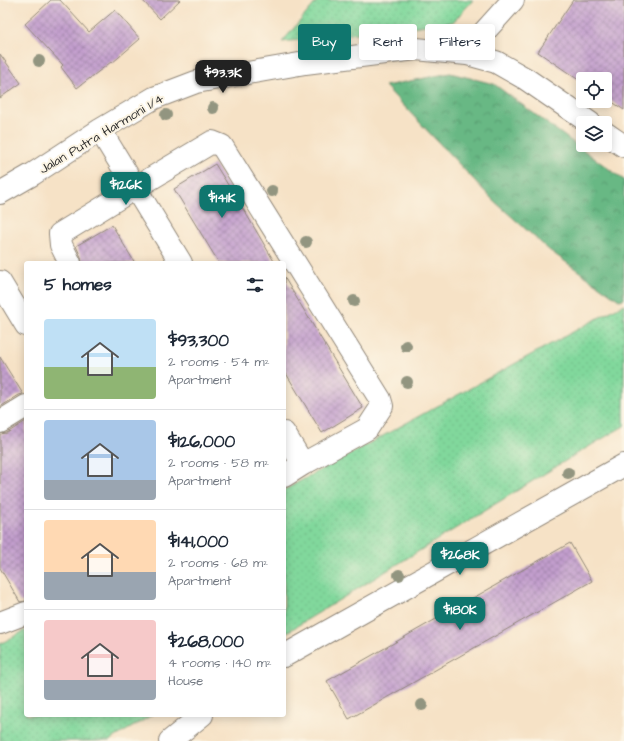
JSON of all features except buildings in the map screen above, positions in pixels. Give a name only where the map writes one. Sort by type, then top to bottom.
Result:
[{"type":"street","points":[[491,24],[513,0]]},
{"type":"street","name":"Jalan Putra Harmoni 1/4","points":[[0,193],[154,98],[196,82],[306,63],[416,49],[425,50]]},
{"type":"street","name":"Jalan Putra Harmoni 1/4","points":[[489,60],[496,62],[526,79],[580,116]]},
{"type":"street","points":[[100,130],[180,261]]},
{"type":"street","points":[[612,138],[624,146]]},
{"type":"street","points":[[69,261],[60,245],[60,234],[212,142],[222,146],[380,399],[382,406],[367,429],[286,475]]},
{"type":"street","points":[[0,282],[24,322]]},
{"type":"street","points":[[0,422],[24,407]]},
{"type":"street","points":[[286,436],[303,464]]},
{"type":"street","points":[[286,655],[624,465]]},
{"type":"street","points":[[0,624],[24,614]]},
{"type":"street","points":[[170,741],[200,717]]},
{"type":"green space","points":[[318,0],[473,0],[453,22],[425,24],[425,25],[417,26],[417,24],[359,24],[359,33],[351,34],[351,24],[298,24],[298,40],[282,42]]},
{"type":"green space","points":[[450,73],[494,84],[576,145],[576,152],[586,152],[624,180],[624,299],[619,300],[549,250],[493,200],[385,86]]},
{"type":"green space","points":[[624,304],[624,426],[286,633],[286,489]]},
{"type":"green space","points":[[24,631],[24,717],[149,717],[109,741],[0,741],[0,644]]}]
